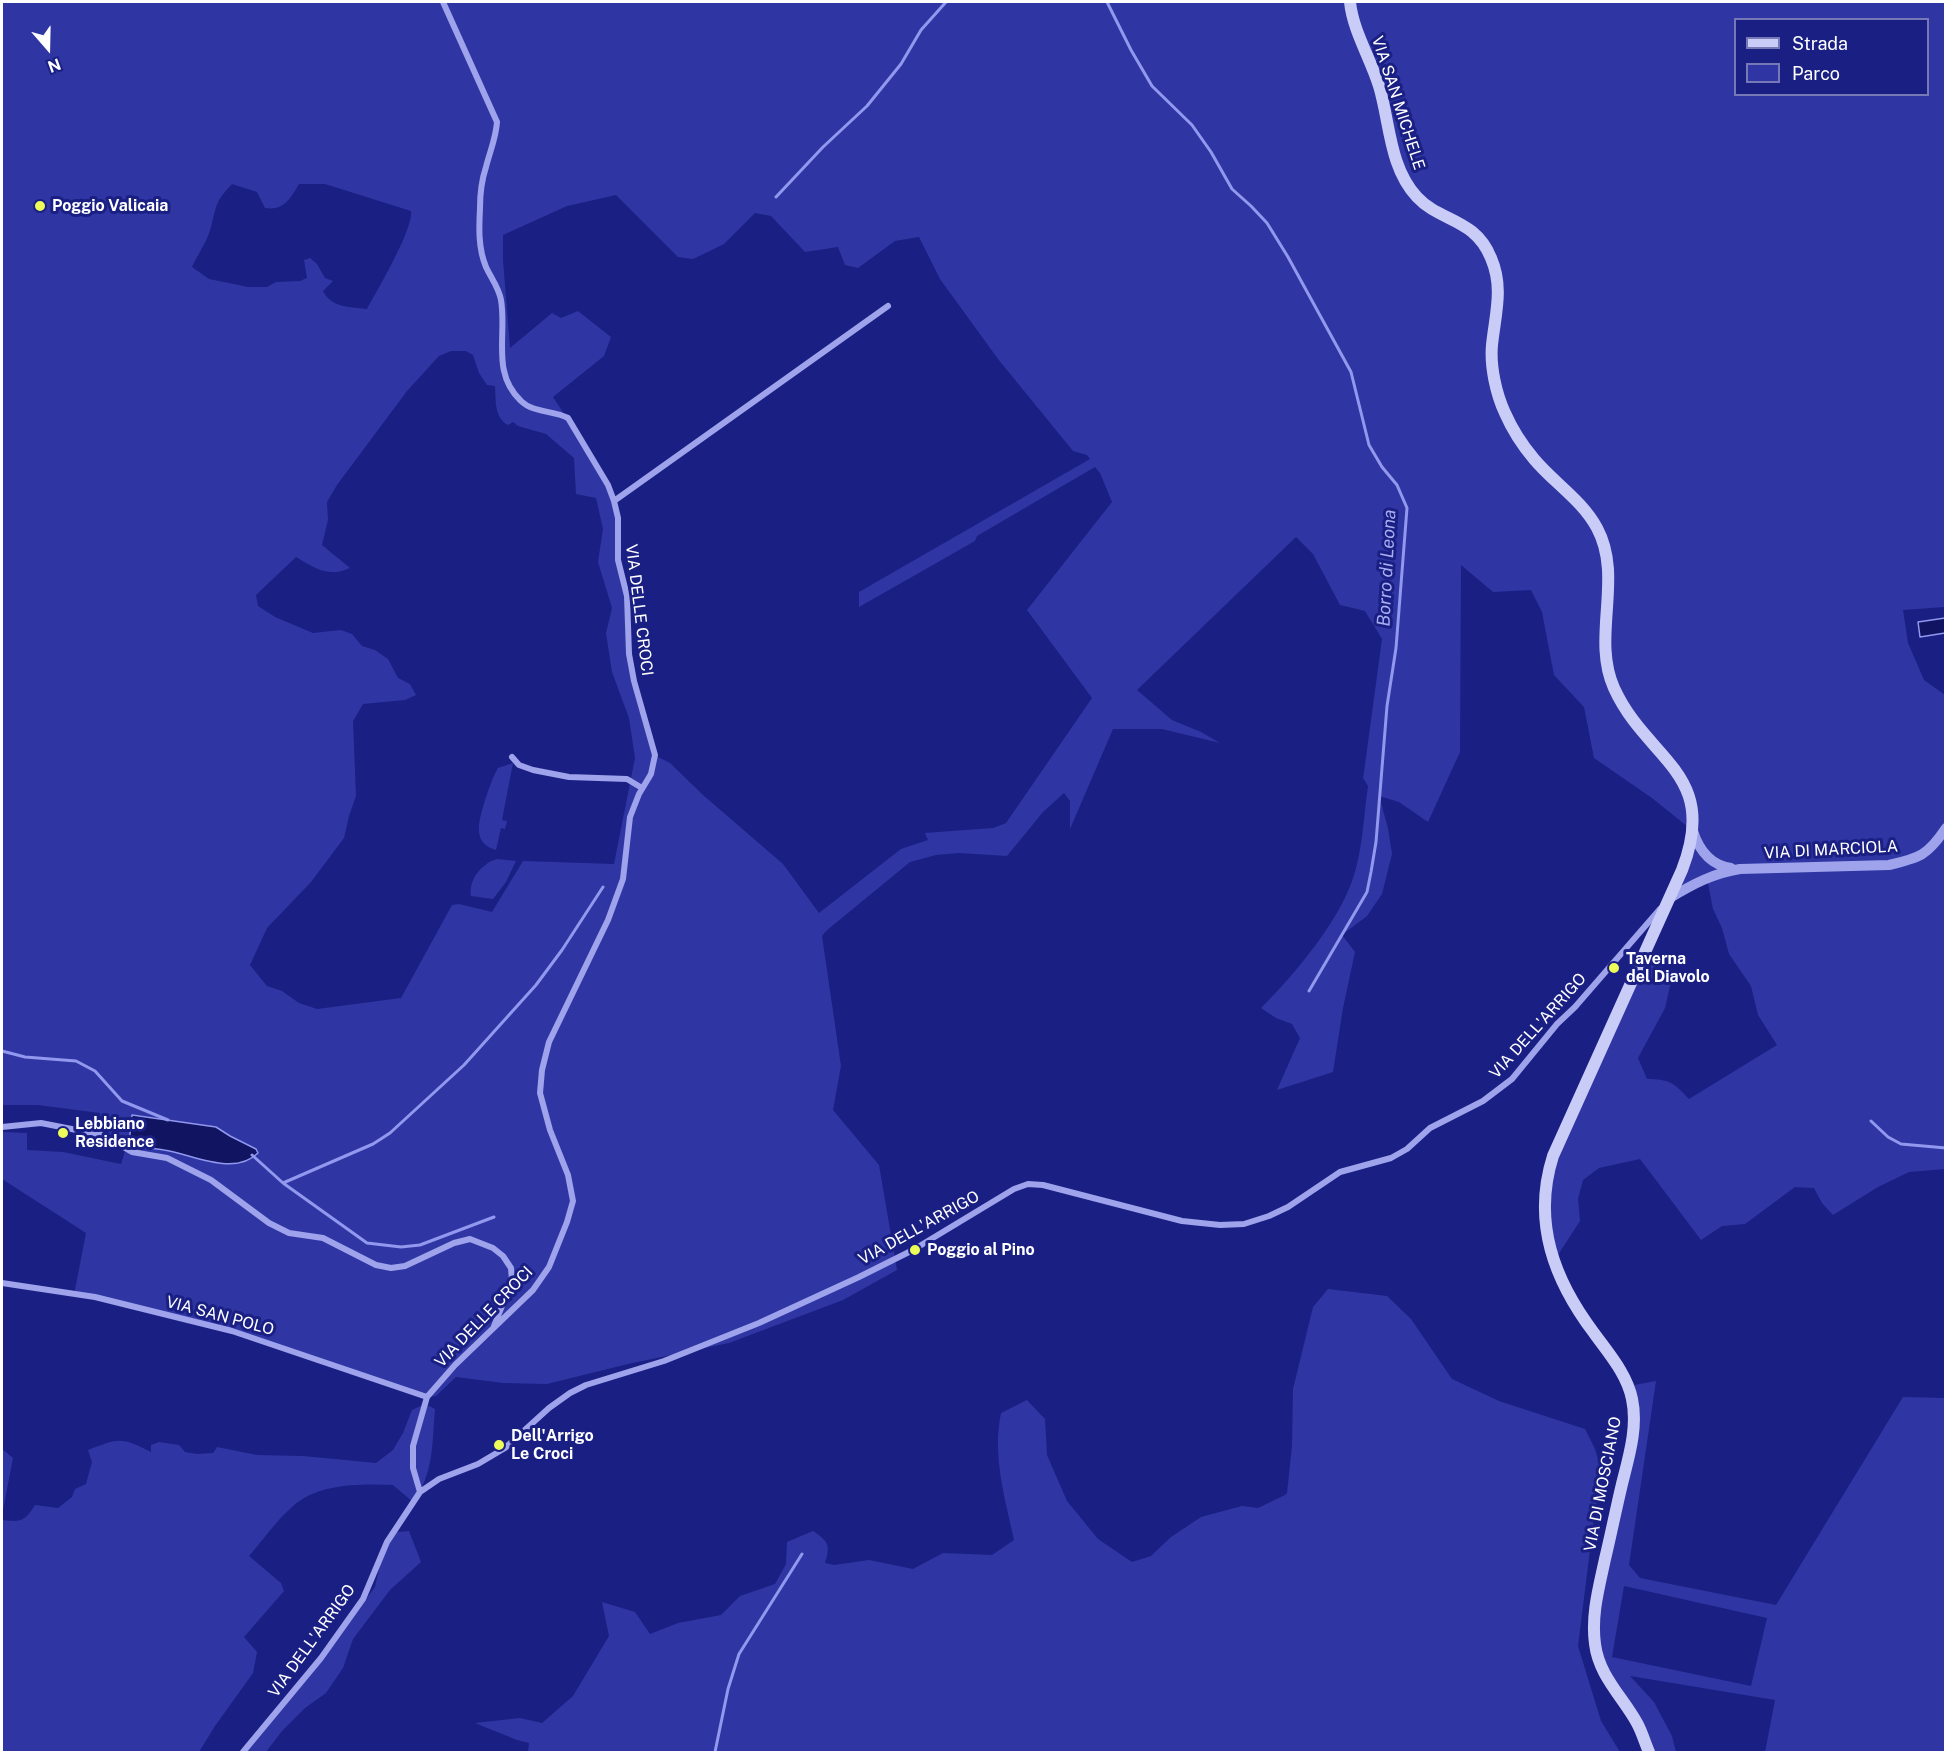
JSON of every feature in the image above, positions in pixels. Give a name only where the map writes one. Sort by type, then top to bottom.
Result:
[{"type":"main road","name":"VIA SAN MICHELE","points":[[1350,2],[1355,26],[1378,85],[1397,165],[1407,184],[1429,207],[1462,223],[1480,239],[1491,256],[1498,277],[1499,299],[1492,348],[1495,378],[1504,412],[1534,459],[1577,501],[1597,528],[1604,547],[1609,583],[1605,649],[1613,687],[1625,708],[1681,776],[1693,815],[1690,849],[1670,898]]},
{"type":"main road","name":"VIA DI MOSCIANO","points":[[1649,1752],[1636,1723],[1610,1684],[1600,1664],[1595,1646],[1593,1624],[1596,1600],[1632,1440],[1635,1421],[1634,1408],[1625,1378],[1577,1311],[1564,1287],[1549,1249],[1544,1213],[1546,1177],[1553,1156],[1670,898]]},
{"type":"street","name":"VIA DELLE CROCI","points":[[420,1492],[413,1468],[413,1446],[427,1397],[455,1365],[533,1290],[549,1267],[567,1222],[573,1201],[568,1175],[550,1130],[540,1093],[542,1070],[549,1042],[608,920],[623,879],[630,817],[642,788],[651,774],[655,755],[634,681],[629,654],[627,596],[618,560],[618,519],[608,485],[568,418],[558,413],[523,404],[510,387],[504,374],[501,360],[501,299],[498,288],[486,268],[479,237],[480,205],[485,170],[496,135],[497,122],[443,2]]},
{"type":"street","points":[[614,501],[888,306]]},
{"type":"street","points":[[512,757],[519,765],[534,770],[569,777],[627,779],[642,788]]},
{"type":"street","name":"VIA DI MARCIOLA","points":[[1670,898],[1707,878],[1722,872],[1740,869],[1889,865],[1923,855],[1946,828]]},
{"type":"street","name":"VIA DI MARCIOLA","points":[[1693,831],[1702,852],[1714,862],[1724,867],[1740,869]]},
{"type":"street","name":"VIA DELL'ARRIGO","points":[[243,1752],[321,1658],[363,1599],[387,1542],[420,1492],[440,1479],[477,1464],[505,1448],[549,1408],[570,1393],[586,1385],[664,1361],[779,1314],[902,1256],[1014,1189],[1028,1184],[1043,1185],[1182,1221],[1220,1225],[1244,1224],[1288,1207],[1340,1172],[1391,1158],[1407,1149],[1430,1128],[1484,1101],[1512,1079],[1557,1024],[1575,1007],[1670,898]]},
{"type":"street","points":[[2,1127],[41,1123],[102,1135],[132,1152],[167,1158],[211,1180],[269,1223],[290,1233],[323,1238],[376,1265],[391,1268],[405,1266],[454,1243],[470,1239],[493,1248],[503,1256],[511,1268],[512,1281],[492,1329]]},
{"type":"street","name":"VIA SAN POLO","points":[[2,1283],[95,1298],[232,1331],[427,1397]]},
{"type":"green space","points":[[2,2],[1945,2],[1945,607],[1903,610],[1908,643],[1924,680],[1945,695],[1945,1169],[1909,1172],[1878,1187],[1833,1215],[1822,1203],[1814,1188],[1795,1187],[1745,1224],[1722,1226],[1701,1240],[1640,1159],[1599,1168],[1583,1180],[1578,1199],[1580,1221],[1554,1261],[1546,1177],[1647,951],[1672,977],[1665,1008],[1638,1058],[1647,1079],[1671,1083],[1689,1099],[1777,1045],[1758,1015],[1751,986],[1729,954],[1722,928],[1713,909],[1707,878],[1670,898],[1693,831],[1652,798],[1594,758],[1584,707],[1554,675],[1542,612],[1531,590],[1493,592],[1461,565],[1460,752],[1428,822],[1399,802],[1379,796],[1392,854],[1382,894],[1367,916],[1342,935],[1355,952],[1333,1072],[1277,1090],[1300,1038],[1292,1024],[1276,1018],[1261,1008],[1303,961],[1330,924],[1350,886],[1356,868],[1368,786],[1363,778],[1382,639],[1365,611],[1340,605],[1313,554],[1296,537],[1137,690],[1172,720],[1220,743],[1162,729],[1113,729],[1070,829],[1070,801],[1064,793],[1043,812],[1007,856],[959,853],[936,855],[910,862],[822,936],[841,1066],[833,1110],[879,1165],[897,1270],[843,1300],[729,1343],[547,1384],[503,1383],[456,1377],[436,1396],[427,1397],[232,1331],[74,1295],[86,1233],[2,1179],[2,1119],[3,1132],[27,1133],[27,1150],[63,1152],[121,1164],[127,1145],[122,1140],[98,1129],[105,1130],[107,1118],[100,1116],[100,1113],[38,1105],[2,1105]],"holes":[[[232,184],[257,192],[265,208],[282,206],[299,184],[325,184],[411,211],[407,231],[394,260],[367,309],[348,307],[331,301],[323,291],[333,281],[325,278],[317,264],[310,258],[304,260],[307,278],[300,281],[276,282],[267,287],[248,287],[209,279],[192,267],[210,232],[217,204]],[[616,195],[678,257],[693,259],[724,244],[755,213],[771,216],[805,252],[838,247],[845,265],[858,268],[895,241],[919,237],[940,279],[998,359],[1073,451],[1087,455],[1090,459],[859,592],[859,607],[975,541],[977,536],[1095,467],[1100,473],[1112,502],[1027,610],[1092,698],[1006,823],[993,828],[925,833],[928,840],[901,849],[819,913],[783,864],[703,795],[670,763],[654,755],[628,654],[624,583],[616,548],[617,518],[607,486],[553,397],[604,356],[611,337],[578,311],[561,318],[552,313],[510,348],[503,235],[567,206]],[[451,351],[466,351],[473,355],[479,373],[487,385],[495,386],[498,413],[503,422],[508,425],[513,422],[518,426],[546,434],[574,458],[576,494],[596,498],[603,529],[598,562],[612,608],[606,633],[612,672],[629,718],[635,758],[614,864],[523,861],[492,912],[459,904],[452,905],[401,998],[317,1009],[299,1003],[282,991],[267,986],[250,965],[267,928],[311,882],[344,838],[356,796],[353,721],[363,704],[405,700],[416,695],[410,684],[398,678],[388,659],[375,650],[362,646],[352,634],[341,630],[313,633],[275,617],[258,606],[256,595],[296,557],[328,572],[350,568],[322,545],[328,520],[327,502],[337,485],[407,391],[439,356]],[[137,1115],[216,1127],[256,1148],[213,1161],[164,1149],[132,1146],[129,1143]]]},
{"type":"green space","points":[[513,763],[502,820],[507,821],[505,829],[501,828],[496,850],[483,842],[479,822],[498,768]]},
{"type":"green space","points":[[497,859],[516,861],[506,882],[493,899],[471,896],[472,884],[477,873],[486,864]]},
{"type":"green space","points":[[1328,1289],[1387,1296],[1411,1319],[1452,1379],[1499,1401],[1585,1429],[1595,1449],[1603,1477],[1595,1510],[1578,1646],[1601,1721],[1620,1752],[528,1752],[529,1743],[475,1723],[520,1718],[542,1723],[573,1696],[609,1636],[602,1602],[635,1612],[650,1634],[678,1623],[721,1615],[740,1596],[775,1584],[786,1564],[787,1542],[813,1531],[827,1544],[828,1552],[825,1563],[834,1565],[869,1560],[913,1569],[943,1553],[992,1555],[1014,1540],[999,1461],[1001,1413],[1027,1400],[1045,1419],[1047,1455],[1067,1501],[1098,1539],[1132,1562],[1151,1556],[1171,1537],[1201,1517],[1242,1506],[1258,1508],[1285,1495],[1292,1446],[1293,1389],[1313,1307]]},
{"type":"green space","points":[[1656,1381],[1629,1565],[1640,1578],[1776,1605],[1903,1397],[1945,1398],[1945,1752],[1765,1752],[1775,1700],[1630,1676],[1654,1702],[1672,1736],[1676,1752],[1649,1752],[1610,1684],[1593,1624],[1628,1461],[1629,1386]],"holes":[[[1624,1586],[1767,1618],[1751,1686],[1612,1657]]]},
{"type":"green space","points":[[425,1404],[435,1409],[432,1446],[425,1480],[413,1502],[393,1485],[353,1485],[314,1493],[286,1512],[249,1556],[281,1583],[284,1591],[244,1637],[257,1652],[253,1673],[199,1752],[2,1752],[2,1520],[22,1520],[35,1505],[58,1508],[72,1497],[75,1489],[86,1484],[92,1462],[88,1450],[114,1441],[133,1444],[151,1452],[151,1445],[159,1442],[179,1445],[185,1452],[197,1454],[213,1453],[217,1447],[257,1455],[303,1456],[376,1463],[393,1450],[412,1410]]},
{"type":"green space","points":[[2,1449],[13,1458],[2,1515]]},
{"type":"green space","points":[[409,1531],[421,1562],[390,1590],[353,1639],[343,1668],[326,1693],[305,1708],[282,1731],[266,1752],[247,1752],[375,1587],[384,1548],[397,1532]]},
{"type":"shaded area","points":[[1945,618],[1945,633],[1920,637],[1918,622]]},
{"type":"shaded area","points":[[132,1115],[216,1127],[256,1149],[258,1153],[248,1160],[225,1164],[175,1152],[132,1146],[129,1143]]},
{"type":"waterway","points":[[776,197],[823,147],[867,106],[901,64],[921,30],[946,2]]},
{"type":"waterway","name":"Borro di Leona","points":[[1107,2],[1152,86],[1192,125],[1211,152],[1232,189],[1267,223],[1288,257],[1351,372],[1369,445],[1382,467],[1397,485],[1407,508],[1396,648],[1387,706],[1376,842],[1367,892],[1309,991]]},
{"type":"waterway","points":[[283,1183],[373,1144],[390,1133],[464,1065],[536,985],[603,887]]},
{"type":"waterway","points":[[2,1051],[25,1057],[76,1061],[95,1071],[122,1101],[168,1120]]},
{"type":"waterway","points":[[1871,1121],[1888,1137],[1901,1144],[1946,1148]]},
{"type":"waterway","points":[[252,1155],[283,1183],[367,1243],[401,1247],[420,1245],[494,1217]]},
{"type":"waterway","points":[[715,1752],[728,1689],[739,1654],[802,1554]]},
{"type":"place","name":"Poggio Valicaia","points":[[40,206]]},
{"type":"place","name":"Taverna del Diavolo","points":[[1614,968]]},
{"type":"place","name":"Lebbiano Residence","points":[[63,1133]]},
{"type":"place","name":"Poggio al Pino","points":[[915,1250]]},
{"type":"place","name":"Dell'Arrigo Le Croci","points":[[499,1445]]}]
